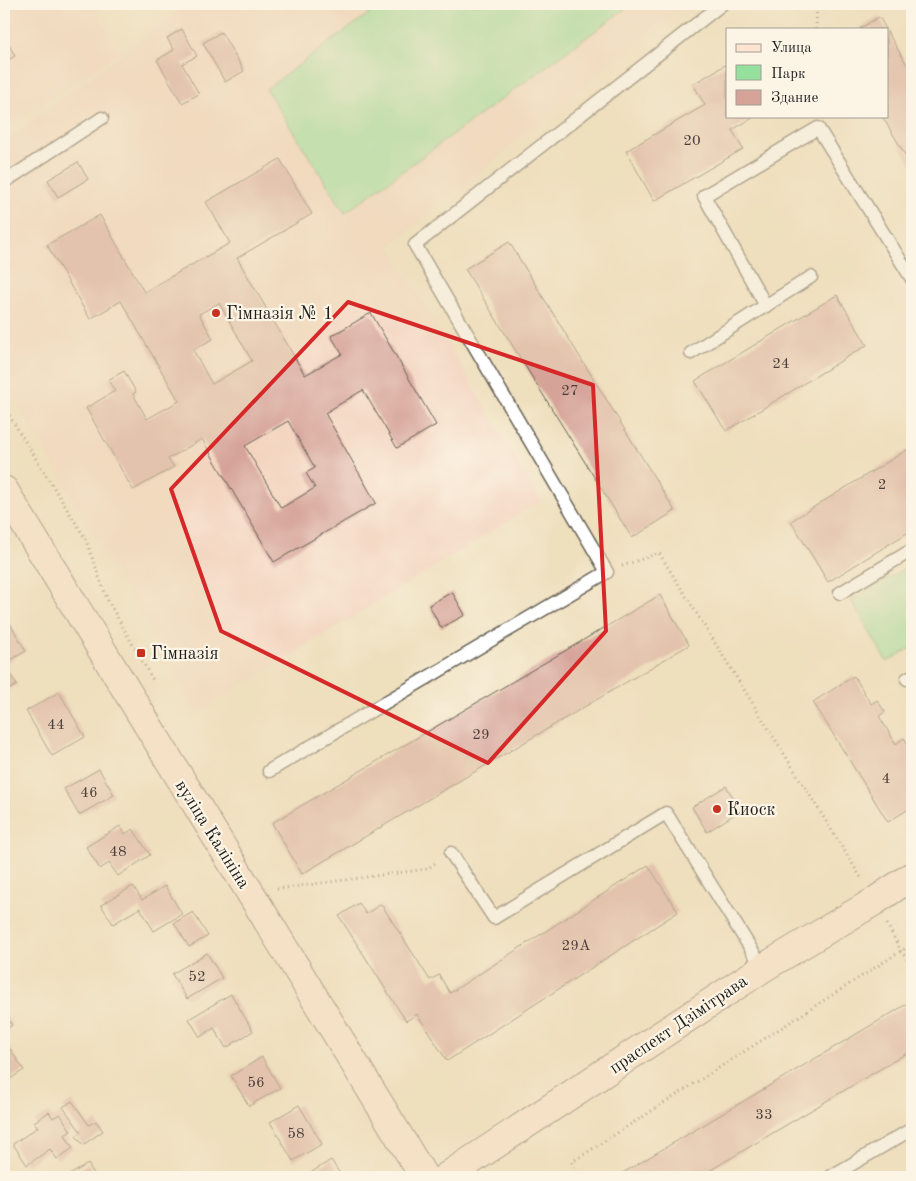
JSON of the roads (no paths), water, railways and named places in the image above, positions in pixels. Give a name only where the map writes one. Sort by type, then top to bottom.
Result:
[{"type":"main road","name":"вуліца Калініна","points":[[4,490],[424,1177]]},
{"type":"main road","name":"праспект Дзімітрава","points":[[446,1177],[763,968],[912,876]]},
{"type":"lane","points":[[269,771],[607,572],[415,245],[722,4]]},
{"type":"lane","points":[[4,182],[102,118]]},
{"type":"lane","points":[[766,306],[704,196],[818,128],[912,279]]},
{"type":"lane","points":[[690,353],[811,277]]},
{"type":"lane","points":[[840,593],[912,550]]},
{"type":"lane","points":[[451,853],[494,918],[666,813],[763,968]]},
{"type":"lane","points":[[830,1177],[912,1129]]},
{"type":"place","name":"Гімназія № 1","points":[[216,313]]},
{"type":"place","name":"Гімназія","points":[[141,653]]},
{"type":"place","name":"Киоск","points":[[717,809]]}]
